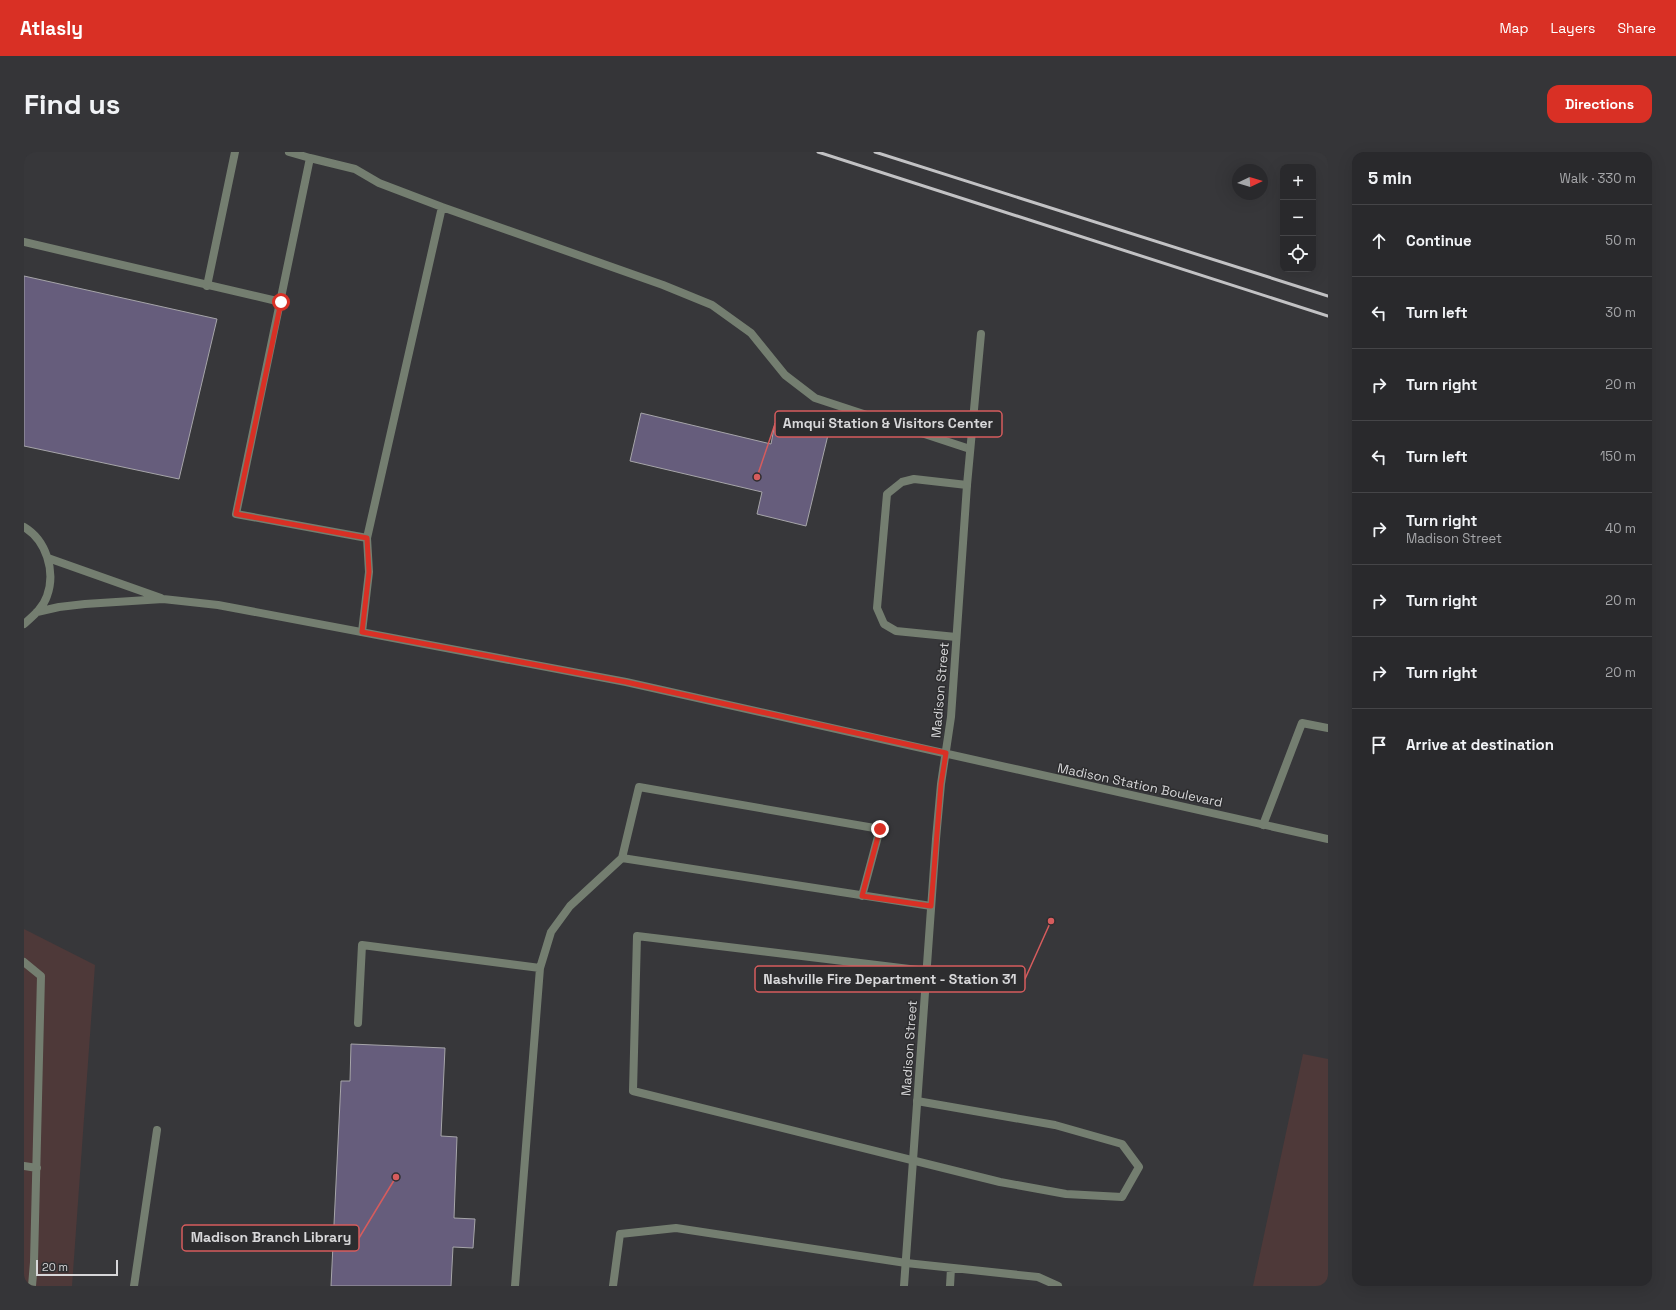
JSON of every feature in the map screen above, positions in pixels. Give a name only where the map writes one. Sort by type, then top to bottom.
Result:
[{"type":"street","points":[[207,286],[235,152]]},
{"type":"street","points":[[289,152],[355,169],[379,183],[712,305],[751,333],[785,375],[815,398],[970,449]]},
{"type":"street","points":[[310,158],[236,514],[367,538]]},
{"type":"street","points":[[362,632],[369,572],[367,538],[442,207]]},
{"type":"street","points":[[24,242],[207,286],[281,302]]},
{"type":"street","name":"Madison Street","points":[[904,1286],[940,792],[951,718],[967,485],[981,334]]},
{"type":"street","points":[[956,637],[896,631],[884,624],[877,608],[887,494],[902,482],[914,479],[967,485]]},
{"type":"street","points":[[24,527],[39,541],[48,558],[51,577],[47,596],[37,612],[24,624]]},
{"type":"street","points":[[48,558],[163,599]]},
{"type":"street","points":[[37,612],[59,607],[85,604],[163,599]]},
{"type":"street","name":"Madison Station Boulevard","points":[[163,599],[218,605],[626,682],[946,753],[978,762],[1328,839]]},
{"type":"street","points":[[1263,825],[1302,723],[1328,728]]},
{"type":"street","points":[[515,1286],[540,968],[551,932],[570,906],[622,858],[639,787],[880,829],[862,896]]},
{"type":"street","points":[[622,858],[931,906]]},
{"type":"street","points":[[917,1101],[1055,1125],[1122,1144],[1139,1166],[1122,1197],[1059,1193],[1000,1182],[633,1091],[637,936],[926,971]]},
{"type":"street","points":[[358,1023],[362,945],[540,968]]},
{"type":"street","points":[[24,962],[41,976],[37,1168],[32,1286]]},
{"type":"street","points":[[134,1286],[158,1130]]},
{"type":"street","points":[[24,1166],[37,1168]]},
{"type":"street","points":[[613,1286],[620,1234],[676,1228],[906,1263],[1038,1277],[1058,1286]]},
{"type":"street","points":[[950,1286],[951,1268]]},
{"type":"shaded area","points":[[24,929],[95,965],[72,1286],[24,1286]]},
{"type":"shaded area","points":[[1303,1054],[1328,1059],[1328,1286],[1253,1286]]},
{"type":"building","points":[[24,276],[217,319],[179,479],[24,446]]},
{"type":"building","points":[[641,413],[771,444],[775,423],[828,435],[806,526],[757,514],[762,492],[630,461]]},
{"type":"building","points":[[351,1044],[445,1048],[441,1136],[457,1137],[454,1218],[475,1219],[473,1248],[453,1247],[451,1286],[331,1286],[341,1081],[350,1081]]},
{"type":"railway","points":[[818,152],[1328,316]]},
{"type":"railway","points":[[875,152],[1328,296]]},
{"type":"place","name":"Amqui Station & Visitors Center","points":[[757,477]]},
{"type":"place","name":"Nashville Fire Department - Station 31","points":[[1051,921]]},
{"type":"place","name":"Madison Branch Library","points":[[396,1177]]},
{"type":"route","points":[[281,302],[236,514],[367,538],[369,572],[362,632],[626,682],[946,753],[941,784],[931,906],[862,896],[880,829]]}]
